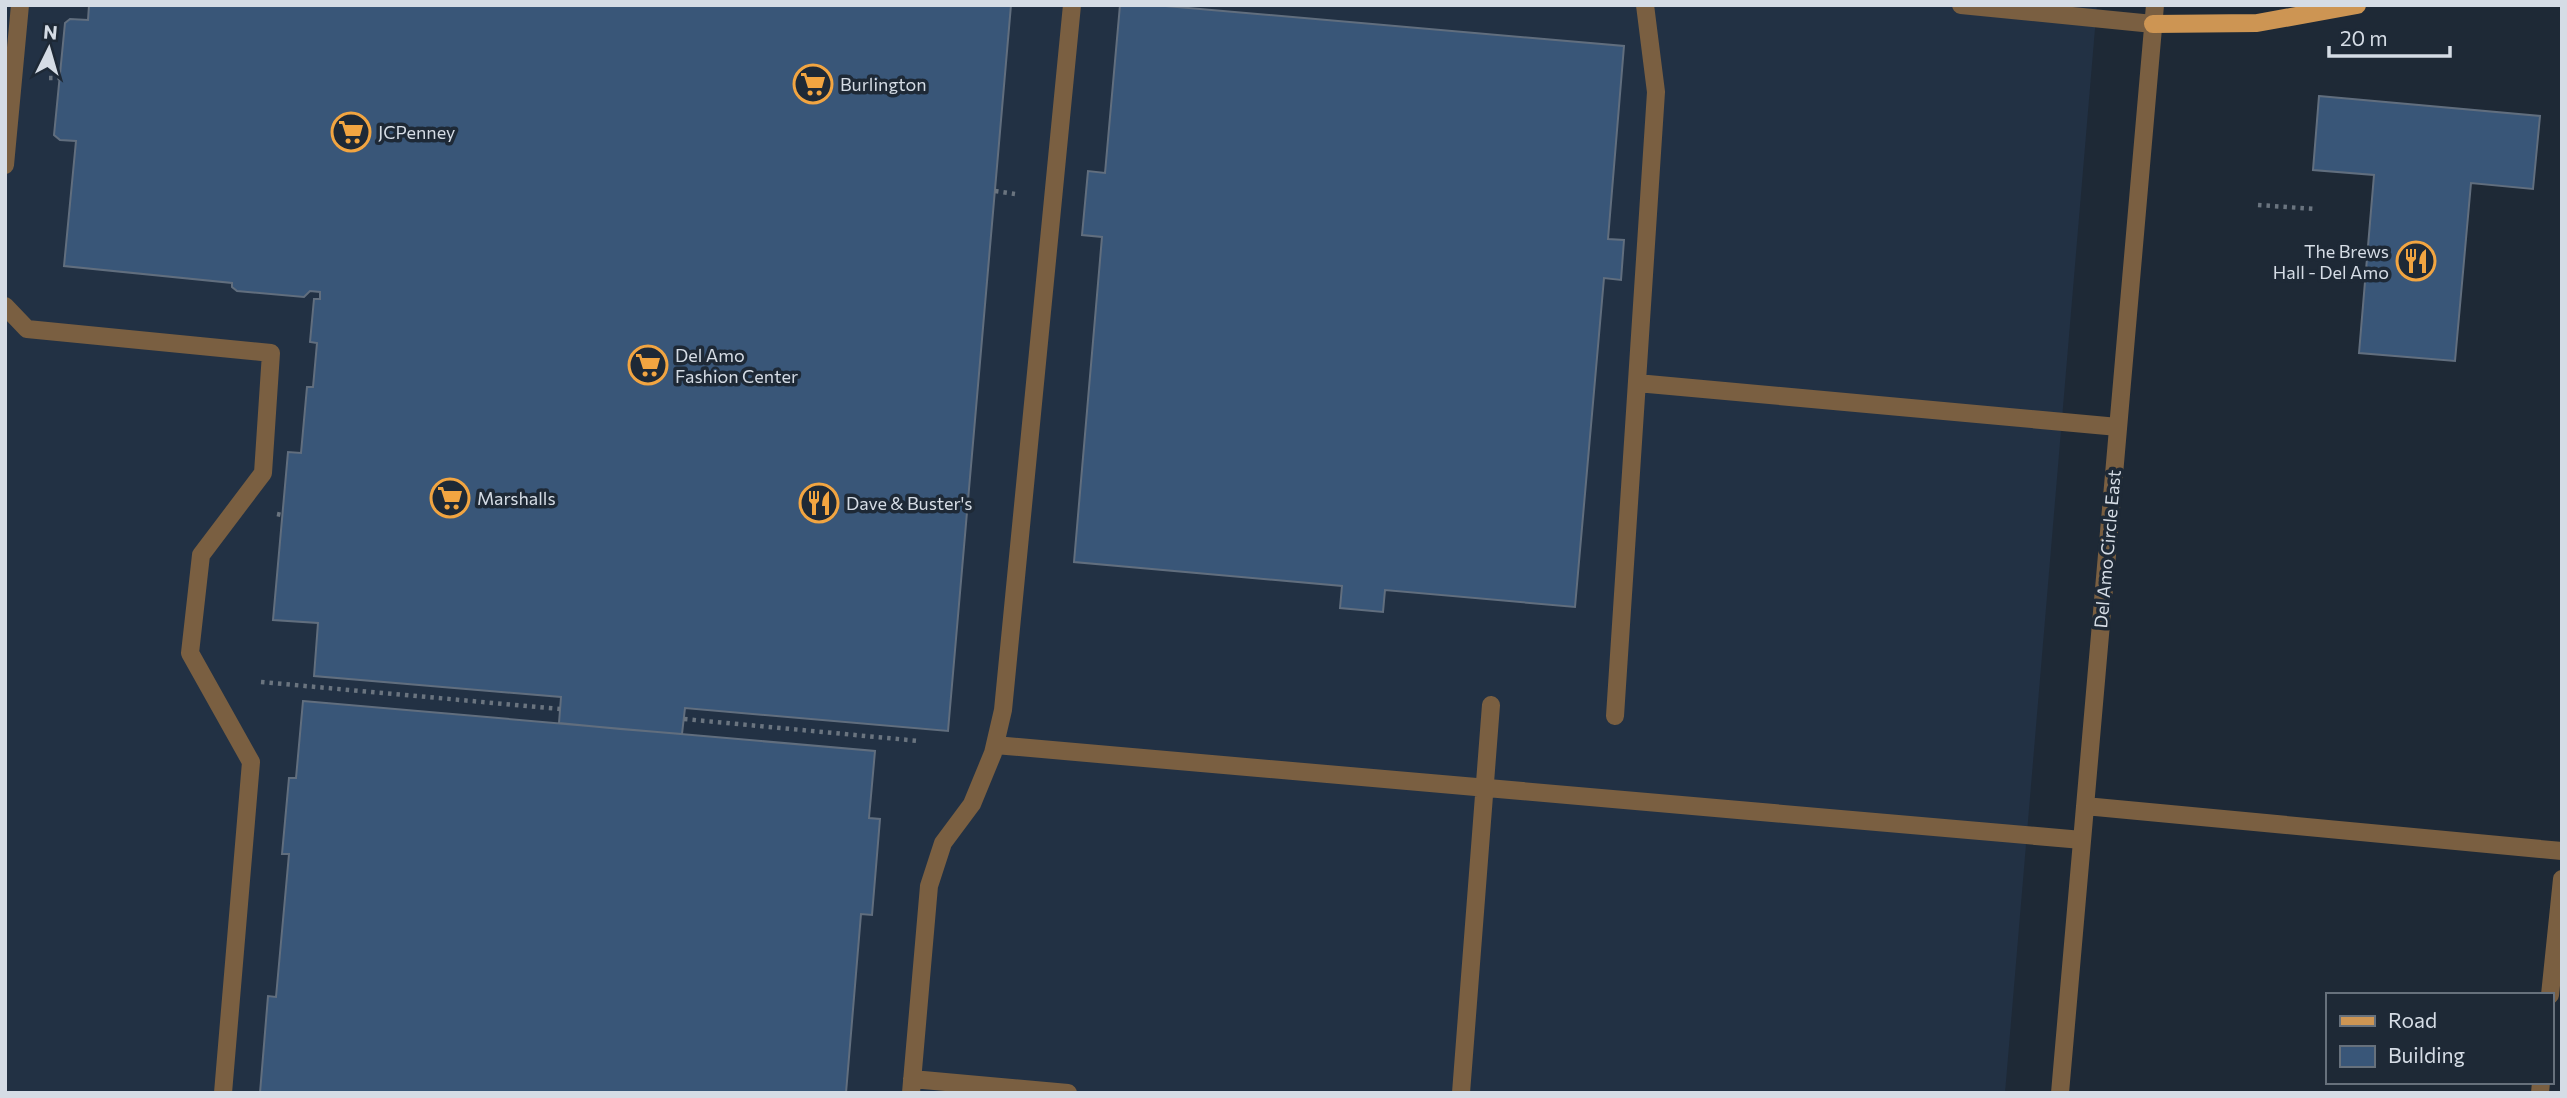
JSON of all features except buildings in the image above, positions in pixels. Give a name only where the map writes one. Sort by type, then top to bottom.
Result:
[{"type":"main road","points":[[2153,24],[2257,23],[2357,5]]},
{"type":"street","points":[[5,165],[20,5]]},
{"type":"street","points":[[1068,1093],[912,1086],[929,886],[943,843],[972,804],[995,745],[1006,683],[1072,5]]},
{"type":"street","points":[[1615,716],[1656,92],[1646,5]]},
{"type":"street","points":[[1961,5],[2153,24]]},
{"type":"street","name":"Del Amo Circle East","points":[[2060,1093],[2155,5]]},
{"type":"street","points":[[5,306],[27,329],[271,353],[263,472],[201,555],[190,653],[251,762],[223,1093]]},
{"type":"street","points":[[1637,383],[2118,427]]},
{"type":"street","points":[[1461,1093],[1491,705]]},
{"type":"street","points":[[995,745],[2082,840]]},
{"type":"street","points":[[2085,806],[2562,851]]},
{"type":"street","points":[[2550,993],[2562,878]]},
{"type":"path","points":[[49,78],[59,78]]},
{"type":"path","points":[[995,191],[1015,194]]},
{"type":"path","points":[[2258,205],[2315,209]]},
{"type":"path","points":[[261,682],[560,709]]},
{"type":"path","points":[[684,719],[919,741]]},
{"type":"shaded area","name":"Del Amo Fashion Center","points":[[5,5],[2097,5],[2005,1093],[5,1093]]},
{"type":"place","name":"Burlington","points":[[813,84]]},
{"type":"place","name":"JCPenney","points":[[351,132]]},
{"type":"place","name":"The Brews Hall - Del Amo","points":[[2416,261]]},
{"type":"place","name":"Del Amo Fashion Center","points":[[648,365]]},
{"type":"place","name":"Marshalls","points":[[450,498]]},
{"type":"place","name":"Dave & Buster's","points":[[819,503]]}]
